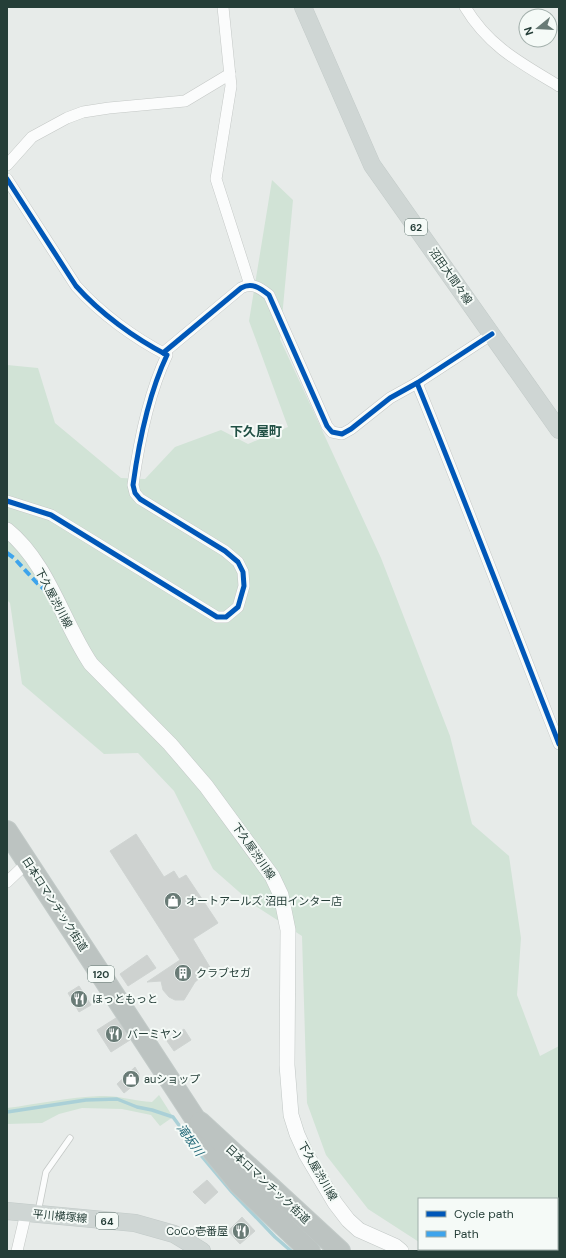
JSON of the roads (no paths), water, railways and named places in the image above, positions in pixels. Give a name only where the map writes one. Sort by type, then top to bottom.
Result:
[{"type":"highway","name":"日本ロマンチック街道","points":[[7,832],[194,1117],[209,1147],[239,1184],[310,1251]]},
{"type":"highway","name":"日本ロマンチック街道","points":[[194,1117],[251,1167],[299,1214],[340,1251]]},
{"type":"main road","name":"沼田大間々線","points":[[303,7],[372,165],[559,430]]},
{"type":"main road","name":"下久屋渋川線","points":[[7,530],[34,560],[81,649],[91,664],[170,744],[202,781],[272,876],[281,895],[288,930],[287,1065],[291,1115],[297,1134],[309,1160],[335,1203],[348,1220],[359,1230],[396,1246],[401,1251]]},
{"type":"main road","name":"平川横塚線","points":[[7,1211],[135,1223],[174,1234],[202,1251]]},
{"type":"street","points":[[223,7],[231,86],[216,179],[250,285]]},
{"type":"street","points":[[465,7],[483,33],[502,51],[559,86]]},
{"type":"street","points":[[7,166],[32,137],[67,118],[83,112],[109,108],[185,101],[230,74]]},
{"type":"street","points":[[7,179],[76,286],[89,301],[136,337],[167,355],[158,375],[143,427],[133,485],[135,493],[140,499],[225,551],[238,562],[243,572],[244,586],[238,606],[233,613],[226,617],[217,617],[51,515],[7,500]]},
{"type":"street","points":[[163,353],[241,288],[250,285],[259,288],[269,296],[326,426],[332,432],[342,434],[351,429],[390,398],[417,383],[492,334]]},
{"type":"street","points":[[417,383],[467,505],[487,561],[559,744]]},
{"type":"street","points":[[7,882],[28,862]]},
{"type":"street","points":[[17,1251],[32,1214]]},
{"type":"lane","points":[[32,1214],[46,1172],[70,1138]]},
{"type":"waterway","name":"滝坂川","points":[[7,1112],[86,1100],[117,1099],[137,1107],[173,1117],[200,1154],[232,1192],[275,1237],[291,1251]]},
{"type":"place","name":"オートアールズ 沼田インター店","points":[[173,901]]},
{"type":"place","name":"クラブセガ","points":[[183,973]]},
{"type":"place","name":"ほっともっと","points":[[79,999]]},
{"type":"place","name":"バーミヤン","points":[[114,1034]]},
{"type":"place","name":"auショップ","points":[[131,1079]]},
{"type":"place","name":"CoCo壱番屋","points":[[241,1231]]},
{"type":"district","name":"下久屋町","points":[[256,431]]}]
